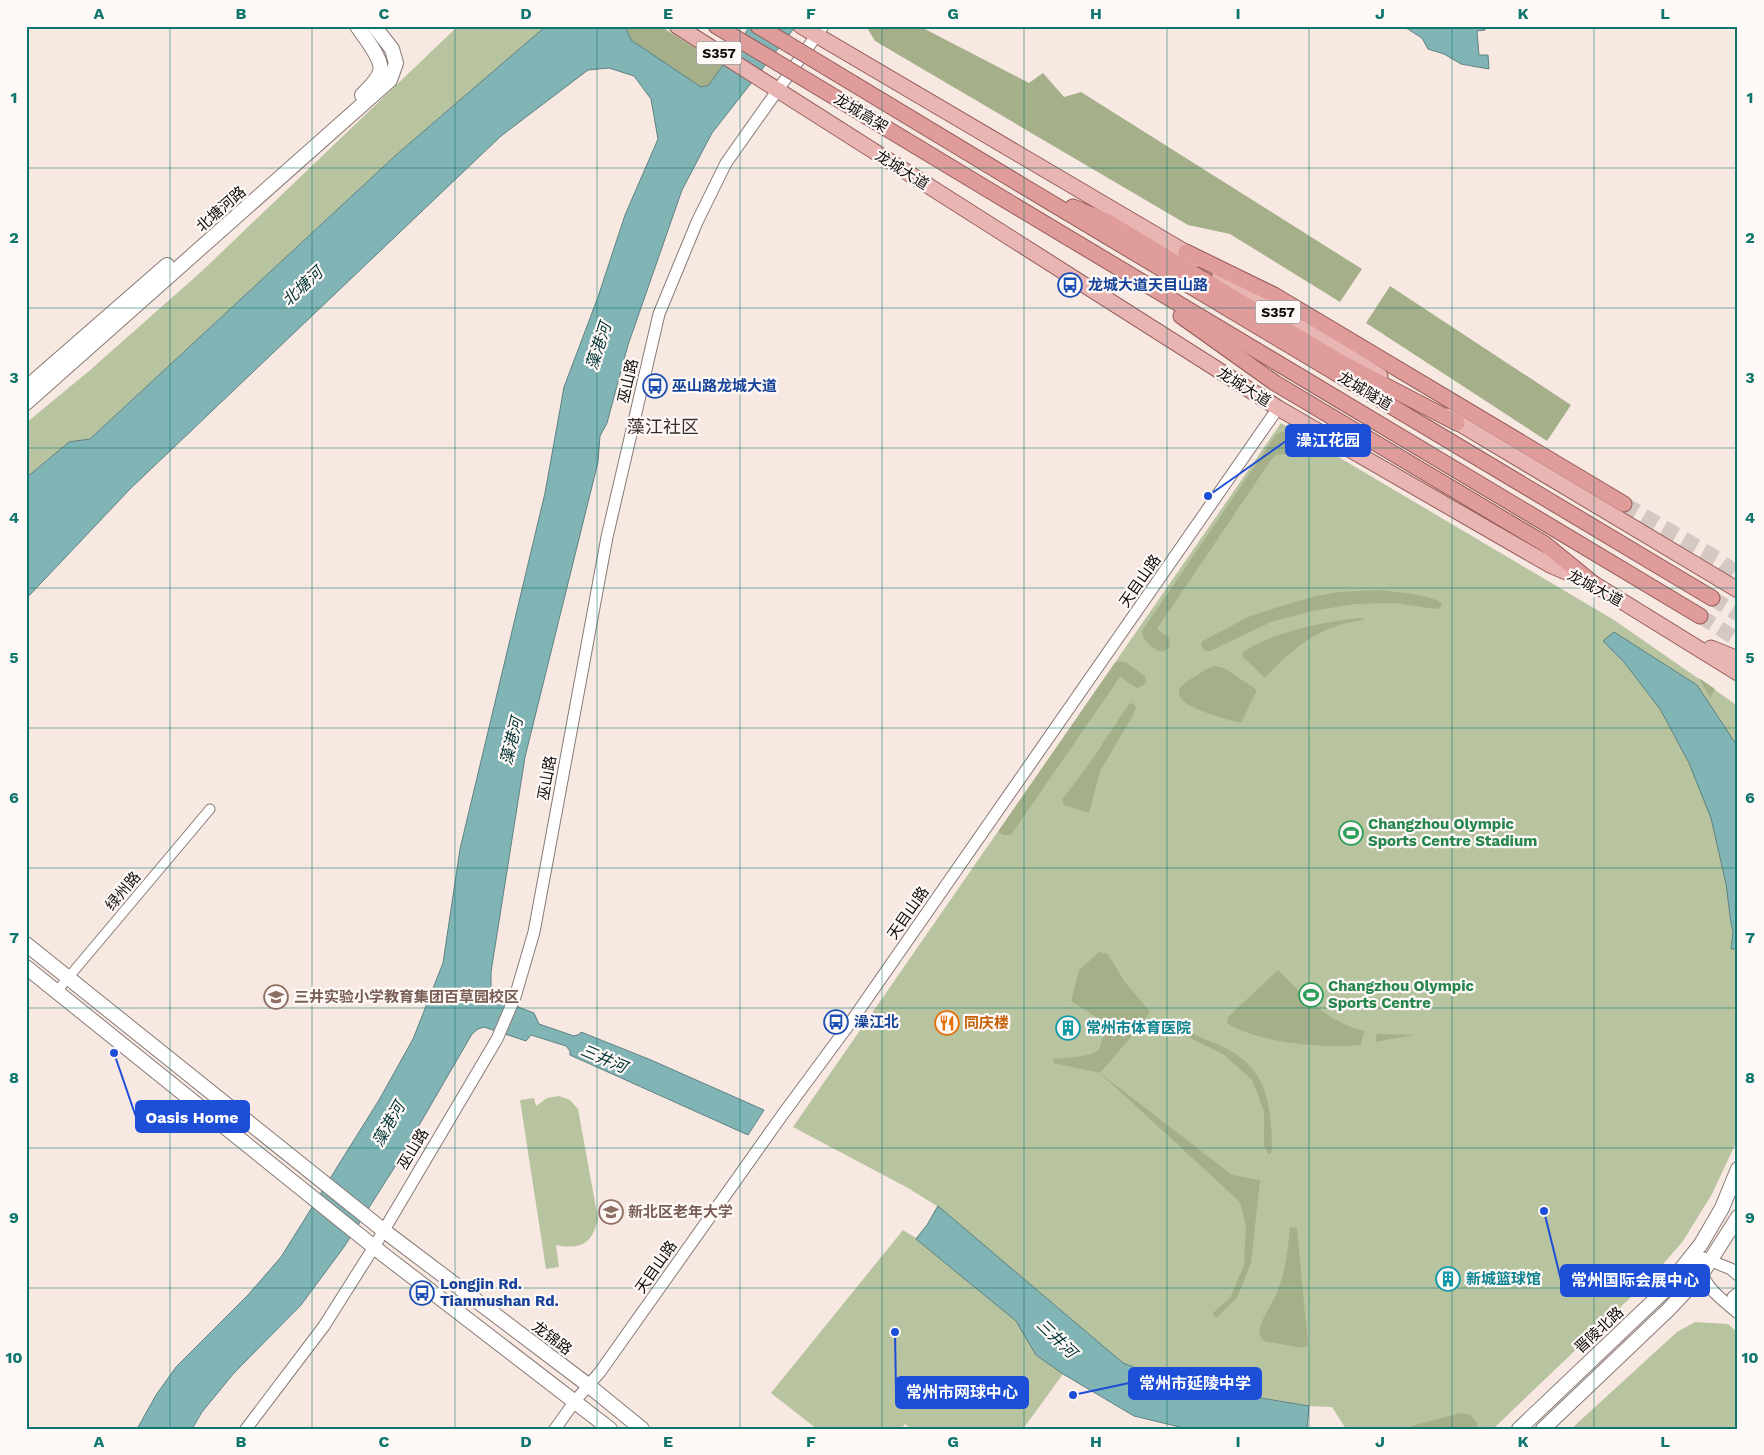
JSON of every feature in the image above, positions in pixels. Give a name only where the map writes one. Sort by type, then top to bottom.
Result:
[{"type":"highway","name":"龙城高架","points":[[716,26],[1007,200]]},
{"type":"highway","name":"龙城高架","points":[[758,26],[1018,183]]},
{"type":"highway","points":[[1018,183],[1108,222],[1338,361],[1458,423]]},
{"type":"highway","name":"龙城隧道","points":[[1018,183],[1712,598]]},
{"type":"highway","points":[[1007,200],[1146,291],[1275,383],[1544,544],[1594,584]]},
{"type":"highway","name":"龙城隧道","points":[[1007,200],[1700,616]]},
{"type":"highway","points":[[1186,252],[1274,295],[1624,504]]},
{"type":"main road","name":"北塘河路","points":[[26,388],[351,105],[373,83],[380,71],[380,61],[357,26]]},
{"type":"main road","name":"北塘河路","points":[[26,403],[390,80],[396,63],[392,49],[374,26]]},
{"type":"main road","name":"龙城大道","points":[[677,26],[1278,408],[1550,565],[1594,584],[1738,673]]},
{"type":"main road","points":[[802,27],[821,31]]},
{"type":"main road","name":"S357","points":[[821,31],[1186,252],[1344,354],[1738,590]]},
{"type":"main road","points":[[1703,569],[1738,582]]},
{"type":"main road","points":[[1675,634],[1738,659]]},
{"type":"main road","name":"龙锦路","points":[[26,944],[383,1230],[588,1385],[642,1429]]},
{"type":"main road","points":[[26,966],[360,1236],[610,1429]]},
{"type":"main road","name":"晋陵北路","points":[[1518,1429],[1663,1292],[1701,1244],[1722,1208],[1738,1169]]},
{"type":"main road","points":[[1543,1429],[1668,1310],[1700,1275],[1738,1217]]},
{"type":"street","name":"巫山路","points":[[246,1429],[324,1326],[374,1246],[497,1039],[515,997],[534,932],[608,537],[658,314],[697,222],[726,163],[821,31]]},
{"type":"street","name":"天目山路","points":[[555,1429],[575,1401],[600,1372],[777,1122],[848,1026],[1278,408]]},
{"type":"street","name":"绿州路","points":[[57,991],[210,809]]},
{"type":"street","points":[[1693,1254],[1731,1269],[1738,1275]]},
{"type":"street","points":[[1693,1254],[1700,1275],[1711,1291],[1737,1312]]},
{"type":"street","points":[[1737,1312],[1733,1298],[1738,1293]]},
{"type":"green space","points":[[458,26],[546,26],[396,155],[90,439],[69,442],[26,478],[26,423],[89,371],[202,271]]},
{"type":"green space","points":[[625,26],[660,26],[723,65],[709,85],[701,87],[630,40]]},
{"type":"green space","points":[[866,26],[919,26],[1029,83],[1043,73],[1064,97],[1081,92],[1362,269],[1340,302],[1230,234],[1188,225],[875,41]]},
{"type":"green space","points":[[1390,286],[1571,405],[1547,441],[1366,323]]},
{"type":"green space","name":"Changzhou Olympic Sports Centre","points":[[1281,423],[1614,620],[1738,706],[1738,1136],[1734,1147],[1712,1194],[1683,1241],[1652,1277],[1493,1429],[1346,1429],[1332,1407],[1309,1406],[1177,1384],[1123,1363],[1063,1374],[1023,1429],[911,1429],[905,1424],[901,1429],[817,1429],[771,1393],[903,1230],[916,1238],[927,1225],[937,1206],[908,1188],[793,1127]]},
{"type":"green space","points":[[1281,432],[1288,432],[1309,445],[1306,452],[1276,455],[1271,460],[1157,629],[1169,638],[1170,646],[1164,651],[1156,650],[1146,641],[1142,631],[1276,435]]},
{"type":"green space","points":[[1379,590],[1422,596],[1442,604],[1440,608],[1435,609],[1395,603],[1355,604],[1312,611],[1271,622],[1210,651],[1205,651],[1201,645],[1203,641],[1248,617],[1285,605],[1339,592]]},
{"type":"green space","points":[[1361,618],[1365,620],[1336,626],[1310,639],[1286,657],[1265,678],[1242,656],[1243,652],[1255,645],[1284,633],[1331,622]]},
{"type":"green space","points":[[1125,662],[1145,676],[1146,682],[1137,688],[1120,677],[1011,835],[1003,835],[998,832],[1115,663]]},
{"type":"green space","points":[[1215,666],[1224,668],[1257,690],[1241,723],[1196,709],[1186,703],[1180,696],[1180,689],[1188,681],[1204,670]]},
{"type":"green space","points":[[1699,678],[1715,689],[1710,698]]},
{"type":"green space","points":[[1133,703],[1136,708],[1131,719],[1100,771],[1089,813],[1064,805],[1062,800],[1089,764],[1129,704]]},
{"type":"green space","points":[[1099,952],[1108,954],[1124,981],[1150,1012],[1100,1073],[1054,1063],[1053,1059],[1088,1055],[1097,1051],[1100,1047],[1104,1030],[1101,1020],[1071,1001],[1079,970]]},
{"type":"green space","points":[[1278,970],[1327,1015],[1364,1031],[1361,1045],[1311,1045],[1273,1040],[1240,1030],[1227,1023],[1228,1017]]},
{"type":"green space","points":[[1170,1018],[1188,1031],[1237,1055],[1258,1076],[1268,1102],[1272,1150],[1270,1154],[1264,1147],[1264,1111],[1252,1080],[1223,1054],[1182,1034],[1167,1019]]},
{"type":"green space","points":[[1377,1034],[1414,1035],[1375,1042]]},
{"type":"green space","points":[[1100,1073],[1232,1175],[1260,1180],[1251,1263],[1237,1298],[1216,1318],[1213,1313],[1230,1298],[1244,1265],[1246,1225],[1240,1202]]},
{"type":"green space","points":[[559,1096],[570,1100],[578,1109],[598,1219],[589,1240],[579,1246],[556,1245],[559,1267],[546,1269],[520,1100],[534,1098],[536,1106],[547,1098]]},
{"type":"green space","points":[[1290,1227],[1297,1228],[1308,1345],[1302,1348],[1264,1341],[1259,1334],[1264,1317],[1275,1298],[1283,1276]]},
{"type":"green space","points":[[1695,1322],[1728,1324],[1738,1333],[1738,1429],[1571,1429],[1677,1332]]},
{"type":"green space","points":[[1461,1413],[1470,1415],[1477,1423],[1477,1429],[1411,1429],[1411,1426]]},
{"type":"water","points":[[546,26],[625,26],[631,40],[701,87],[709,85],[750,26],[796,26],[712,133],[682,190],[628,345],[607,423],[600,436],[598,462],[525,757],[491,972],[491,987],[495,998],[534,1013],[539,1024],[574,1036],[581,1032],[651,1060],[764,1110],[748,1135],[570,1055],[570,1051],[566,1046],[531,1035],[526,1041],[484,1027],[478,1029],[472,1034],[396,1165],[344,1247],[301,1305],[234,1373],[202,1412],[192,1429],[137,1429],[156,1395],[176,1367],[248,1295],[281,1257],[379,1100],[413,1039],[443,963],[460,849],[545,493],[564,387],[598,297],[625,215],[658,139],[651,99],[634,76],[609,68],[588,70],[501,136],[130,489],[26,599],[26,478],[69,442],[90,439],[396,155]]},
{"type":"water","points":[[1403,26],[1485,26],[1485,30],[1477,31],[1479,55],[1488,55],[1489,69],[1461,64],[1444,54],[1428,49],[1422,38]]},
{"type":"water","points":[[1614,632],[1697,685],[1738,747],[1738,949],[1731,949],[1733,932],[1726,884],[1711,818],[1689,763],[1660,709],[1624,662],[1603,641]]},
{"type":"water","name":"三井河","points":[[938,1206],[1123,1363],[1177,1384],[1309,1406],[1307,1429],[1188,1429],[1134,1416],[1063,1374],[1036,1355],[1016,1321],[916,1239]]},
{"type":"tunnel","points":[[1624,504],[1718,559],[1738,575]]},
{"type":"tunnel","points":[[1712,598],[1738,614]]},
{"type":"tunnel","points":[[1700,616],[1738,640]]},
{"type":"place","name":"龙城大道天目山路","points":[[1070,285]]},
{"type":"place","name":"巫山路龙城大道","points":[[655,386]]},
{"type":"place","name":"澡江花园","points":[[1208,496]]},
{"type":"place","name":"Changzhou Olympic Sports Centre Stadium","points":[[1351,833]]},
{"type":"place","name":"Changzhou Olympic Sports Centre","points":[[1311,995]]},
{"type":"place","name":"三井实验小学教育集团百草园校区","points":[[276,997]]},
{"type":"place","name":"澡江北","points":[[836,1022]]},
{"type":"place","name":"同庆楼","points":[[947,1023]]},
{"type":"place","name":"常州市体育医院","points":[[1068,1028]]},
{"type":"place","name":"Oasis Home","points":[[114,1053]]},
{"type":"place","name":"常州国际会展中心","points":[[1544,1211]]},
{"type":"place","name":"新北区老年大学","points":[[611,1212]]},
{"type":"place","name":"新城篮球馆","points":[[1448,1279]]},
{"type":"place","name":"Longjin Rd. Tianmushan Rd.","points":[[422,1293]]},
{"type":"place","name":"常州市网球中心","points":[[895,1332]]},
{"type":"place","name":"常州市延陵中学","points":[[1073,1395]]},
{"type":"district","name":"藻江社区","points":[[663,427]]},
{"type":"water label","name":"北塘河","points":[[302,286]]},
{"type":"water label","name":"藻港河","points":[[598,346]]},
{"type":"water label","name":"藻港河","points":[[511,741]]},
{"type":"water label","name":"藻港河","points":[[388,1124]]}]
